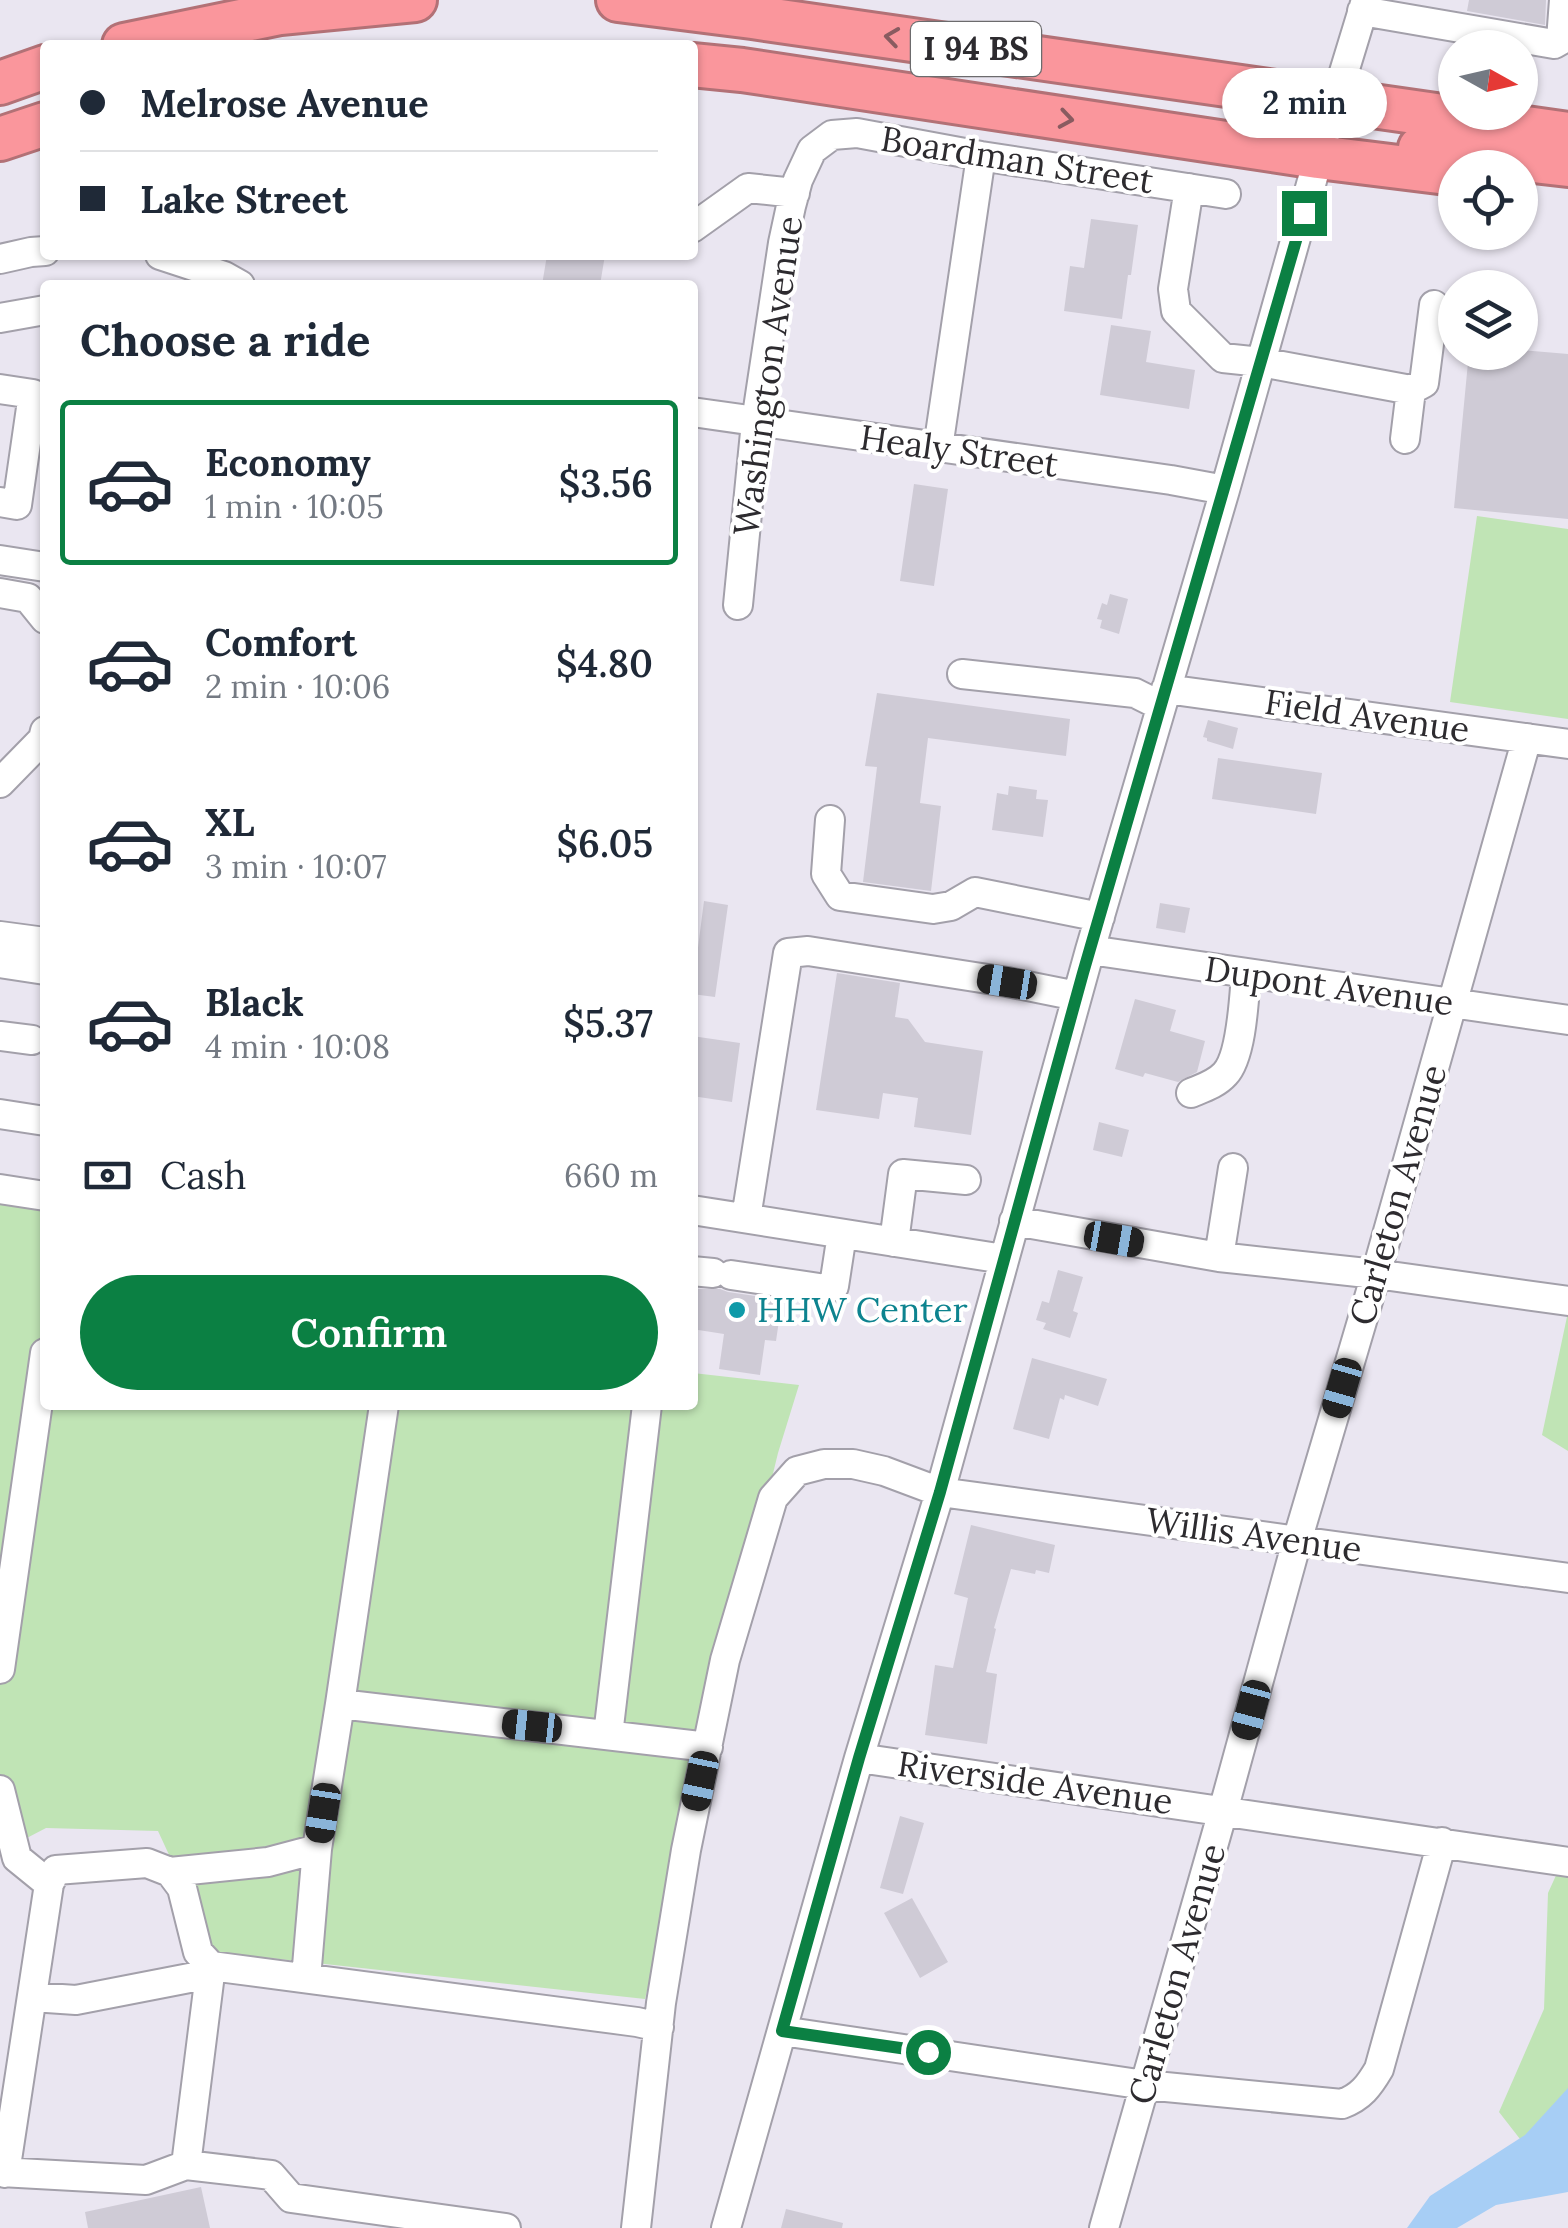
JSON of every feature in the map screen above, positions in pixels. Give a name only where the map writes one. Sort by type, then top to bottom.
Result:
[{"type":"highway","points":[[148,40],[280,13],[415,0]]},
{"type":"highway","name":"I 94 BS","points":[[618,0],[752,17],[1326,130],[1438,168]]},
{"type":"highway","points":[[698,67],[832,84],[863,75],[956,77],[1158,100],[1420,148],[1568,166]]},
{"type":"highway","points":[[0,83],[40,69]]},
{"type":"highway","points":[[0,139],[40,126]]},
{"type":"highway","name":"I 94 BS","points":[[1326,130],[1568,134]]},
{"type":"highway","points":[[1538,184],[1568,187]]},
{"type":"street","points":[[726,2228],[1364,6],[1554,44],[1564,40],[1564,0]]},
{"type":"street","name":"Boardman Street","points":[[812,150],[843,132],[856,133],[1226,194]]},
{"type":"street","name":"Washington Avenue","points":[[738,605],[756,422],[783,244],[795,193],[812,150]]},
{"type":"street","points":[[938,448],[981,156]]},
{"type":"street","points":[[698,224],[748,188],[795,193]]},
{"type":"street","points":[[1190,188],[1173,290],[1176,311],[1223,358],[1412,390],[1424,383],[1434,306]]},
{"type":"street","points":[[0,259],[40,251]]},
{"type":"street","points":[[175,260],[231,280]]},
{"type":"street","points":[[0,318],[40,311]]},
{"type":"street","points":[[0,389],[32,394],[17,505],[0,502]]},
{"type":"street","points":[[1405,439],[1412,390]]},
{"type":"street","name":"Healy Street","points":[[698,413],[1224,490]]},
{"type":"street","points":[[0,560],[40,565]]},
{"type":"street","points":[[0,593],[28,598],[40,613]]},
{"type":"street","name":"Field Avenue","points":[[962,674],[1568,744]]},
{"type":"street","name":"Carleton Avenue","points":[[1104,2228],[1527,738]]},
{"type":"street","points":[[0,783],[40,743]]},
{"type":"street","points":[[830,820],[826,874],[840,896],[933,909],[951,906],[975,892],[1100,916]]},
{"type":"street","points":[[0,936],[40,941]]},
{"type":"street","name":"Dupont Avenue","points":[[1090,950],[1568,1020]]},
{"type":"street","points":[[746,1218],[788,953],[808,951],[1077,996]]},
{"type":"street","points":[[0,963],[40,969]]},
{"type":"street","points":[[1191,1093],[1213,1084],[1233,1062],[1246,974]]},
{"type":"street","points":[[0,1036],[32,1040]]},
{"type":"street","points":[[0,1114],[40,1119]]},
{"type":"street","points":[[1219,1257],[1232,1168]]},
{"type":"street","points":[[894,1242],[903,1174],[966,1180]]},
{"type":"street","points":[[0,1190],[40,1195]]},
{"type":"street","points":[[698,1211],[1004,1259]]},
{"type":"street","points":[[1014,1221],[1219,1257],[1568,1301]]},
{"type":"street","points":[[712,1273],[826,1289],[834,1286],[842,1234]]},
{"type":"street","points":[[0,1669],[40,1388]]},
{"type":"street","points":[[306,1978],[317,1849],[383,1410]]},
{"type":"street","points":[[608,1735],[646,1410]]},
{"type":"street","name":"Willis Avenue","points":[[636,2228],[658,2026],[686,1850],[726,1660],[773,1498],[796,1470],[824,1464],[854,1464],[940,1492],[1568,1578]]},
{"type":"street","points":[[340,1704],[708,1747]]},
{"type":"street","name":"Riverside Avenue","points":[[859,1758],[1568,1862]]},
{"type":"street","points":[[0,1790],[17,1858],[49,1884]]},
{"type":"street","points":[[782,2031],[1146,2085],[1342,2104],[1356,2099],[1379,2069],[1442,1842]]},
{"type":"street","points":[[317,1849],[250,1864],[170,1872],[147,1863],[56,1870],[49,1884],[2,2172],[146,2180],[186,2166],[270,2176],[291,2198],[506,2228]]},
{"type":"street","points":[[170,1872],[182,1888],[198,1952],[210,1970],[186,2166]]},
{"type":"street","points":[[32,1997],[76,2000],[210,1970],[306,1978],[658,2026]]},
{"type":"green space","points":[[1477,516],[1568,529],[1568,719],[1450,702]]},
{"type":"green space","points":[[0,1179],[40,1183],[40,1410],[698,1410],[698,1374],[799,1385],[778,1453],[645,1999],[214,1952],[158,1831],[46,1828],[0,1852]]},
{"type":"green space","points":[[1568,1312],[1568,1451],[1542,1435]]},
{"type":"green space","points":[[1568,1849],[1568,2114],[1527,2148],[1499,2112],[1544,2009],[1548,1893]]},
{"type":"water","points":[[1568,2088],[1568,2192],[1496,2205],[1457,2228],[1407,2228],[1430,2196],[1525,2135]]},
{"type":"building","points":[[1469,0],[1546,0],[1545,25],[1467,11]]},
{"type":"building","points":[[1091,219],[1138,225],[1122,319],[1064,311],[1070,266],[1084,268]]},
{"type":"building","points":[[546,260],[604,260],[601,280],[543,280]]},
{"type":"building","points":[[1111,325],[1151,331],[1146,362],[1195,370],[1189,409],[1100,395]]},
{"type":"building","points":[[1538,352],[1568,354],[1568,519],[1454,508],[1467,370],[1538,370]]},
{"type":"building","points":[[914,484],[948,489],[934,586],[900,581]]},
{"type":"building","points":[[1110,594],[1128,599],[1119,634],[1100,628],[1102,620],[1097,619]]},
{"type":"building","points":[[877,693],[1070,719],[1066,756],[928,738],[920,803],[941,806],[931,891],[863,882],[877,767],[865,766]]},
{"type":"building","points":[[1208,720],[1238,728],[1233,749],[1203,737]]},
{"type":"building","points":[[1218,758],[1322,773],[1316,814],[1212,799]]},
{"type":"building","points":[[1009,786],[1037,790],[1036,799],[1048,800],[1043,837],[992,830],[997,793],[1008,795]]},
{"type":"building","points":[[704,901],[728,905],[715,997],[698,995],[698,948]]},
{"type":"building","points":[[1160,903],[1190,908],[1185,933],[1156,928]]},
{"type":"building","points":[[837,973],[900,983],[895,1017],[908,1019],[925,1042],[983,1051],[971,1135],[914,1127],[918,1098],[883,1093],[879,1119],[816,1110]]},
{"type":"building","points":[[1135,999],[1176,1010],[1170,1031],[1205,1041],[1197,1072],[1178,1082],[1115,1069]]},
{"type":"building","points":[[698,1037],[740,1043],[732,1102],[698,1097]]},
{"type":"building","points":[[1099,1122],[1129,1130],[1122,1157],[1093,1150]]},
{"type":"building","points":[[1058,1270],[1083,1277],[1070,1338],[1043,1329],[1046,1323],[1036,1320],[1042,1301],[1049,1303]]},
{"type":"building","name":"HHW Center","points":[[698,1289],[782,1300],[776,1341],[765,1340],[760,1375],[719,1369],[724,1334],[698,1330]]},
{"type":"building","points":[[1032,1358],[1107,1379],[1098,1406],[1065,1395],[1064,1400],[1060,1398],[1049,1439],[1013,1429]]},
{"type":"building","points":[[971,1525],[1055,1545],[1049,1573],[1011,1569],[986,1672],[997,1674],[987,1744],[925,1735],[935,1665],[953,1668],[968,1598],[954,1594]]},
{"type":"building","points":[[900,1816],[924,1823],[903,1894],[880,1888]]},
{"type":"building","points":[[912,1898],[948,1962],[920,1978],[884,1913]]},
{"type":"building","points":[[201,2187],[210,2228],[88,2228],[85,2212]]},
{"type":"building","points":[[786,2209],[843,2223],[842,2228],[781,2228]]},
{"type":"place","name":"HHW Center","points":[[737,1310]]},
{"type":"route","points":[[928,2052],[782,2031],[940,1492],[1083,973],[1304,213]]}]
